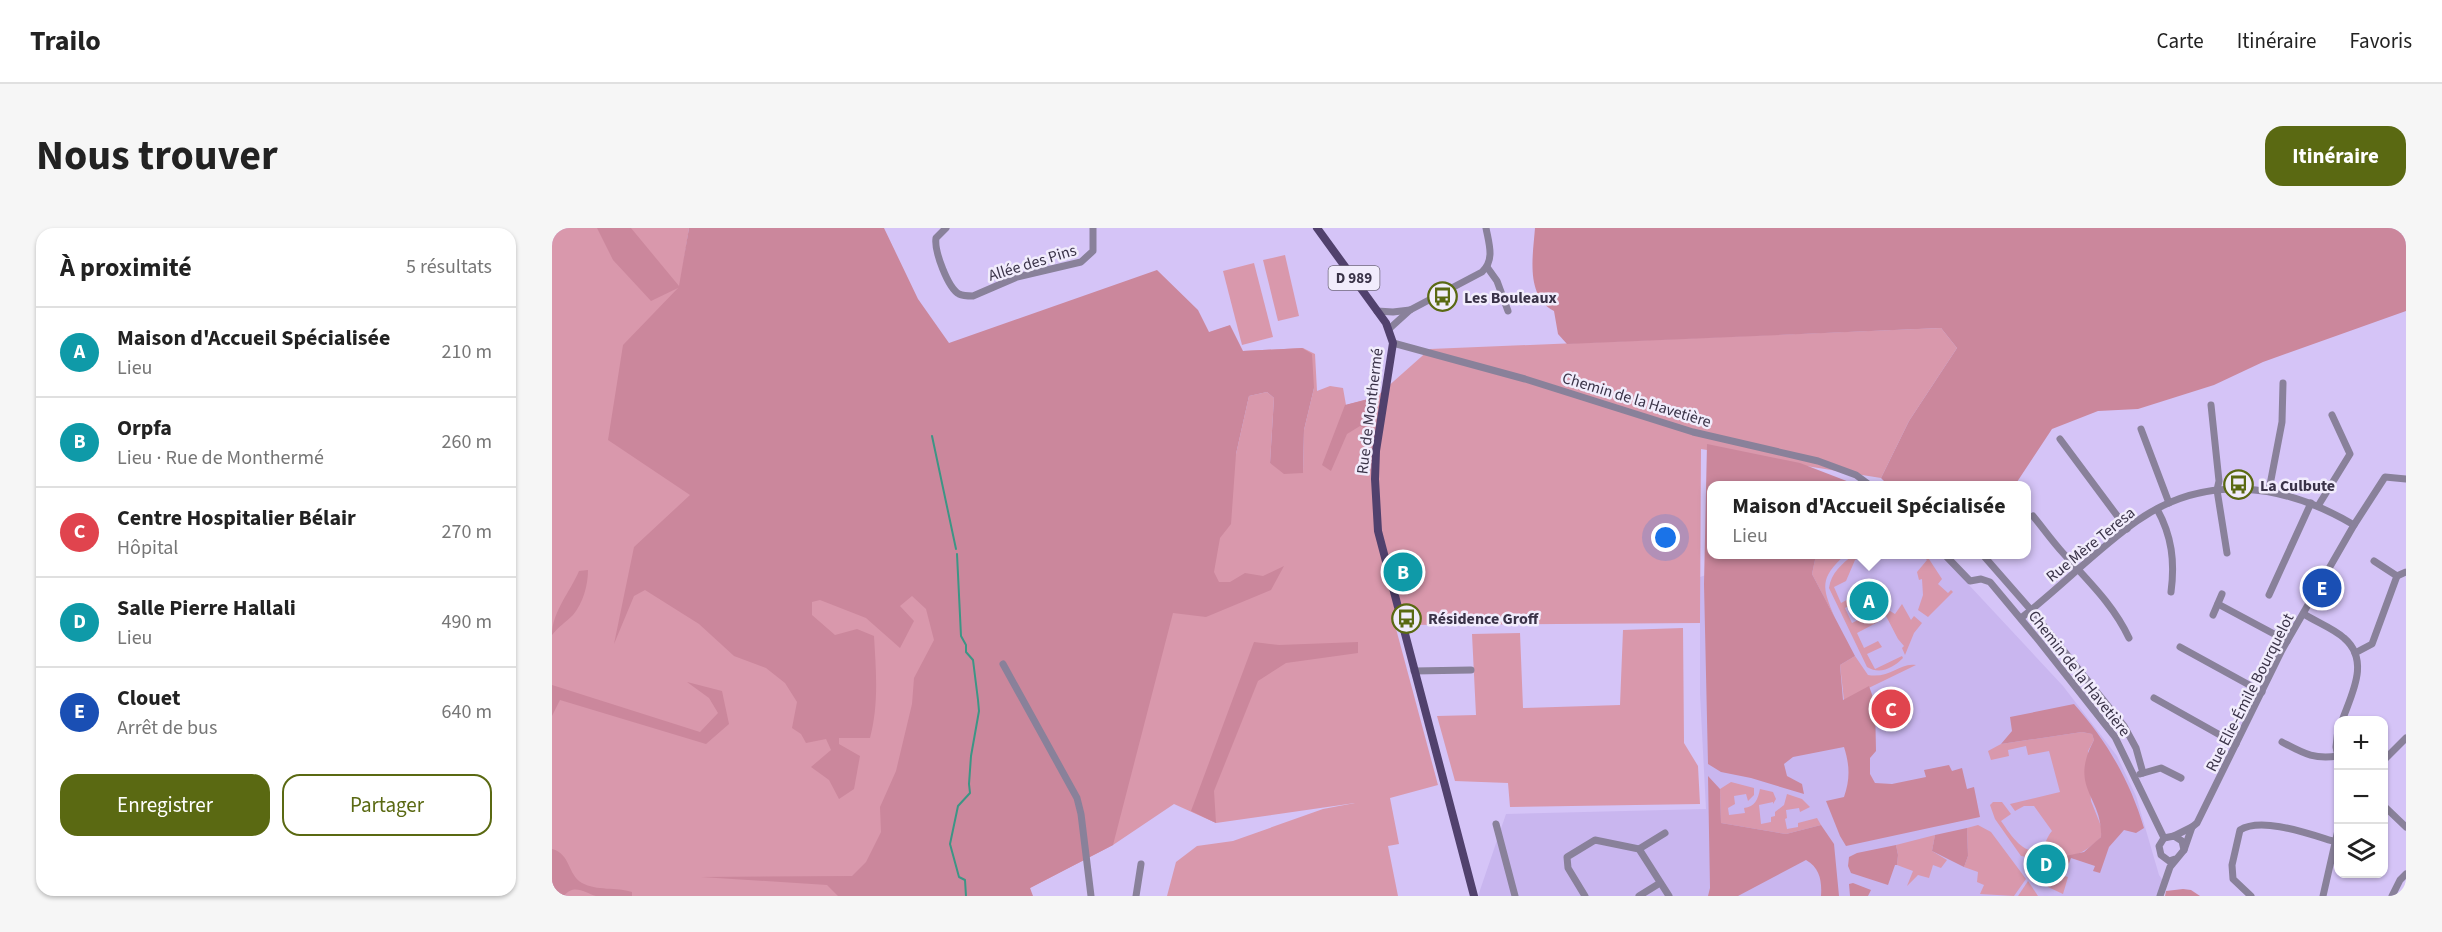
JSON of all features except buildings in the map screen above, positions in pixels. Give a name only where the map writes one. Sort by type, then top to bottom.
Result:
[{"type":"main road","name":"Rue de Monthermé","points":[[1317,228],[1389,329],[1393,343],[1376,451],[1377,521],[1385,566],[1473,896]]},
{"type":"street","name":"Allée des Pins","points":[[946,228],[936,238],[937,254],[953,289],[966,296],[974,296],[1017,277],[1081,262],[1093,251],[1093,228]]},
{"type":"street","points":[[1389,329],[1410,310],[1482,272],[1490,264],[1486,228]]},
{"type":"street","points":[[1487,267],[1497,280],[1508,311]]},
{"type":"street","points":[[1377,311],[1410,310]]},
{"type":"street","name":"Chemin de la Havetière","points":[[1393,343],[1525,379],[1693,432],[1818,461],[1864,481]]},
{"type":"street","points":[[2269,490],[2282,422],[2283,382]]},
{"type":"street","points":[[2211,405],[2219,481],[2217,490],[2227,554]]},
{"type":"street","points":[[2269,595],[2315,505],[2350,454],[2332,415]]},
{"type":"street","points":[[2141,429],[2169,503]]},
{"type":"street","points":[[2060,439],[2127,529]]},
{"type":"street","name":"Rue Elie-Émile Bourquelot","points":[[2184,850],[2192,827],[2197,823],[2287,641],[2354,525],[2385,477],[2406,479]]},
{"type":"street","name":"Rue Mère Teresa","points":[[2021,618],[2127,529],[2169,503],[2217,490],[2241,488],[2269,490],[2315,505],[2354,525]]},
{"type":"street","points":[[2157,509],[2167,531],[2173,558],[2171,592]]},
{"type":"street","points":[[2033,516],[2113,608],[2129,638]]},
{"type":"street","name":"Chemin de la Havetière","points":[[1948,559],[1970,581],[1981,579],[1990,582],[2115,737],[2139,774],[2164,838]]},
{"type":"street","points":[[1986,559],[2031,610],[2124,726],[2136,748],[2139,774],[2161,768],[2181,778]]},
{"type":"street","points":[[2374,561],[2397,576]]},
{"type":"street","points":[[2355,653],[2372,644],[2397,576],[2406,572]]},
{"type":"street","points":[[2213,615],[2222,594]]},
{"type":"street","points":[[2218,604],[2287,641]]},
{"type":"street","points":[[2304,614],[2344,638],[2355,653],[2358,668],[2357,679],[2343,716]]},
{"type":"street","points":[[2180,647],[2262,692]]},
{"type":"street","points":[[1003,664],[1077,798],[1082,814],[1091,896]]},
{"type":"street","points":[[1414,671],[1471,670]]},
{"type":"street","points":[[2154,698],[2236,744]]},
{"type":"street","points":[[2388,756],[2406,738]]},
{"type":"street","points":[[2282,742],[2305,754],[2322,759],[2334,757]]},
{"type":"street","points":[[2388,810],[2406,827]]},
{"type":"street","points":[[1496,824],[1515,896]]},
{"type":"street","points":[[2251,896],[2233,879],[2232,865],[2240,830],[2247,826],[2257,825],[2279,827],[2334,841]]},
{"type":"street","points":[[2166,878],[2165,865],[2159,846],[2164,838],[2192,827]]},
{"type":"street","points":[[1585,896],[1568,868],[1568,857],[1596,840],[1639,849],[1665,833]]},
{"type":"street","points":[[2161,855],[2169,861],[2179,858],[2184,850],[2182,841],[2174,836]]},
{"type":"street","points":[[1639,849],[1669,896]]},
{"type":"street","points":[[2323,896],[2334,850]]},
{"type":"street","points":[[2160,896],[2175,859]]},
{"type":"street","points":[[1136,896],[1141,864]]},
{"type":"street","points":[[2392,896],[2400,880],[2406,874]]},
{"type":"street","points":[[1639,896],[1660,883]]},
{"type":"shaded area","points":[[552,228],[689,228],[680,286],[804,294],[1236,454],[1249,396],[1267,392],[1274,398],[1270,463],[1303,473],[1304,430],[1314,388],[1243,351],[1303,348],[1315,354],[1317,391],[1330,386],[1343,388],[1346,405],[1376,397],[1430,349],[1941,328],[1957,348],[1909,421],[1881,478],[1701,449],[1700,623],[1395,625],[1438,785],[1390,798],[1399,844],[1388,846],[1398,896],[1167,896],[1176,862],[1197,846],[1233,841],[1323,809],[1355,803],[1216,823],[1174,804],[1113,845],[1030,888],[1031,896],[552,896]]},
{"type":"shaded area","points":[[597,228],[631,228],[679,286],[689,228],[884,228],[918,299],[949,343],[1157,270],[1198,310],[1209,332],[1230,325],[1243,351],[1302,348],[1312,354],[1314,388],[1304,430],[1303,473],[1284,474],[1270,463],[1274,398],[1267,392],[1249,396],[1236,454],[1231,524],[1220,538],[1214,572],[1219,582],[1230,582],[1245,573],[1263,576],[1284,566],[1271,590],[1206,617],[1173,613],[1113,845],[1030,888],[1033,896],[838,896],[827,885],[701,877],[852,876],[866,862],[881,832],[880,807],[896,771],[912,704],[914,678],[934,640],[926,609],[912,596],[900,606],[914,621],[900,648],[866,618],[820,600],[812,602],[812,615],[835,635],[857,629],[874,636],[876,687],[873,725],[870,738],[839,738],[839,744],[860,756],[854,789],[839,799],[829,780],[811,767],[831,750],[826,739],[806,743],[801,734],[792,728],[797,702],[785,683],[766,668],[734,656],[699,624],[645,590],[634,596],[614,644],[634,547],[690,495],[608,440],[623,345],[678,288],[651,301],[613,260]]},
{"type":"shaded area","points":[[1535,228],[2406,228],[2406,311],[2263,362],[2214,385],[2138,409],[2098,411],[2052,429],[2018,481],[1884,481],[1881,478],[1909,421],[1957,348],[1941,328],[1567,344],[1558,334],[1554,311],[1539,296],[1532,262]]},
{"type":"shaded area","points":[[1285,255],[1299,316],[1278,321],[1263,260]]},
{"type":"shaded area","points":[[1254,263],[1273,337],[1242,345],[1223,271]]},
{"type":"shaded area","points":[[1376,397],[1370,431],[1360,426],[1347,434],[1331,471],[1322,465],[1345,405]]},
{"type":"shaded area","points":[[1707,444],[1800,463],[1847,481],[1707,481],[1707,559],[1815,559],[1812,574],[1855,656],[1840,665],[1843,700],[1869,686],[1875,703],[1876,751],[1870,758],[1870,774],[1875,783],[1892,784],[1926,777],[1924,770],[1949,765],[1952,771],[1962,768],[1967,789],[1974,787],[1980,817],[1846,846],[1826,801],[1844,797],[1848,772],[1844,747],[1793,757],[1784,764],[1787,776],[1802,784],[1804,794],[1751,778],[1721,772],[1708,764],[1704,584]]},
{"type":"shaded area","points":[[1756,559],[1945,559],[2063,686],[2117,756],[2136,796],[2159,875],[2164,882],[2160,896],[1478,896],[1506,814],[1706,809],[1700,694],[1700,577]]},
{"type":"shaded area","points":[[1815,559],[1841,559],[1827,577],[1825,584],[1827,598],[1835,618],[1812,574]]},
{"type":"shaded area","points":[[1848,559],[1856,559],[1846,581],[1834,587],[1841,603],[1856,595],[1859,601],[1845,608],[1852,623],[1874,612],[1878,622],[1857,633],[1864,648],[1878,641],[1882,647],[1867,654],[1875,669],[1902,656],[1899,662],[1891,667],[1877,670],[1867,667],[1829,588],[1841,565]]},
{"type":"shaded area","points":[[1929,559],[1942,579],[1938,584],[1948,593],[1951,590],[1953,592],[1928,617],[1918,610],[1923,595],[1922,579],[1919,580],[1917,572]]},
{"type":"shaded area","points":[[588,570],[586,588],[580,605],[552,635],[558,610],[579,571]]},
{"type":"shaded area","points":[[1902,604],[1911,620],[1914,616],[1922,623],[1914,633],[1905,655],[1902,648],[1904,646],[1886,616],[1890,611],[1895,614]]},
{"type":"shaded area","points":[[1683,628],[1684,743],[1698,766],[1700,804],[1510,807],[1508,783],[1455,781],[1437,716],[1476,715],[1472,634],[1520,633],[1523,708],[1620,705],[1623,630]]},
{"type":"shaded area","points":[[1254,642],[1279,645],[1358,642],[1358,653],[1286,663],[1258,681],[1214,791],[1216,823],[1191,811]]},
{"type":"shaded area","points":[[1855,656],[1868,675],[1883,675],[1905,666],[1916,665],[1844,700],[1840,665]]},
{"type":"shaded area","points":[[687,682],[722,691],[729,724],[706,744],[560,700],[552,716],[552,685],[700,732],[718,713],[709,698]]},
{"type":"shaded area","points":[[2074,704],[2097,732],[2116,762],[2132,794],[2144,828],[2136,833],[2124,830],[2109,847],[2100,873],[2093,871],[2095,866],[2071,858],[2068,866],[2059,863],[2061,857],[2084,852],[2101,837],[2097,811],[2085,781],[2084,770],[2094,740],[2092,734],[2082,732],[2001,744],[2012,731],[2010,717]]},
{"type":"shaded area","points":[[2082,732],[2092,734],[2094,740],[2088,751],[2091,801],[2101,826],[2101,837],[2086,850],[2068,857],[2056,857],[2058,849],[2046,845],[2042,852],[2036,852],[2027,857],[2021,856],[1995,819],[1990,805],[1993,802],[2002,802],[2011,814],[2001,821],[2018,843],[2030,850],[2042,847],[2052,831],[2034,806],[2024,806],[2015,811],[2010,804],[2060,792],[2049,751],[2028,755],[2026,746],[2008,750],[2009,756],[1991,760],[1988,751],[2001,744]]},
{"type":"shaded area","points":[[1708,776],[1720,789],[1721,823],[1786,834],[1821,825],[1834,844],[1839,896],[1821,896],[1819,875],[1811,863],[1806,860],[1738,896],[1708,896],[1710,888]]},
{"type":"shaded area","points":[[1731,782],[1754,788],[1754,795],[1748,801],[1746,794],[1734,796],[1735,804],[1728,808],[1729,815],[1745,813],[1744,808],[1755,802],[1760,789],[1773,792],[1776,799],[1773,804],[1773,802],[1759,805],[1761,824],[1771,822],[1771,817],[1775,816],[1775,812],[1784,805],[1787,794],[1802,799],[1810,807],[1800,812],[1799,808],[1786,810],[1787,829],[1798,827],[1798,823],[1817,818],[1821,825],[1786,834],[1721,823],[1720,789]]},
{"type":"shaded area","points":[[1978,825],[1991,832],[2026,879],[2014,896],[1980,894],[1984,885],[1977,882],[1978,872],[1964,867],[1968,856],[1967,828]]},
{"type":"shaded area","points":[[1967,828],[1968,856],[1964,867],[1932,851],[1935,835]]},
{"type":"shaded area","points":[[1935,835],[1932,851],[1947,860],[1941,868],[1933,865],[1929,878],[1918,875],[1907,886],[1913,871],[1897,865],[1896,845]]},
{"type":"shaded area","points":[[1896,845],[1897,865],[1895,865],[1888,885],[1851,873],[1848,866],[1849,857],[1857,853]]},
{"type":"shaded area","points":[[552,849],[563,855],[574,875],[582,883],[594,887],[632,892],[632,896],[596,896],[576,889],[564,896],[552,896]]},
{"type":"shaded area","points":[[2056,873],[2068,877],[2063,894],[2048,887],[2047,879],[2049,877],[2053,881]]},
{"type":"shaded area","points":[[2028,881],[2038,896],[2018,896]]},
{"type":"shaded area","points":[[1853,883],[1871,890],[1868,896],[1850,896],[1849,884]]},
{"type":"shaded area","points":[[2191,890],[2200,896],[2165,896],[2166,891]]},
{"type":"waterway","points":[[932,436],[956,549]]},
{"type":"waterway","points":[[957,554],[961,636],[966,645],[966,652],[973,660],[979,711],[971,756],[970,793],[958,806],[950,844],[959,877],[965,880],[966,896]]},
{"type":"place","name":"Les Bouleaux","points":[[1443,297]]},
{"type":"place","name":"La Culbute","points":[[2239,485]]},
{"type":"place","name":"Orpfa","points":[[1403,572]]},
{"type":"place","name":"Clouet","points":[[2322,588]]},
{"type":"place","name":"Maison d'Accueil Spécialisée","points":[[1869,601]]},
{"type":"place","name":"Résidence Groff","points":[[1407,618]]},
{"type":"place","name":"Centre Hospitalier Bélair","points":[[1891,709]]},
{"type":"place","name":"Salle Pierre Hallali","points":[[2046,864]]}]
